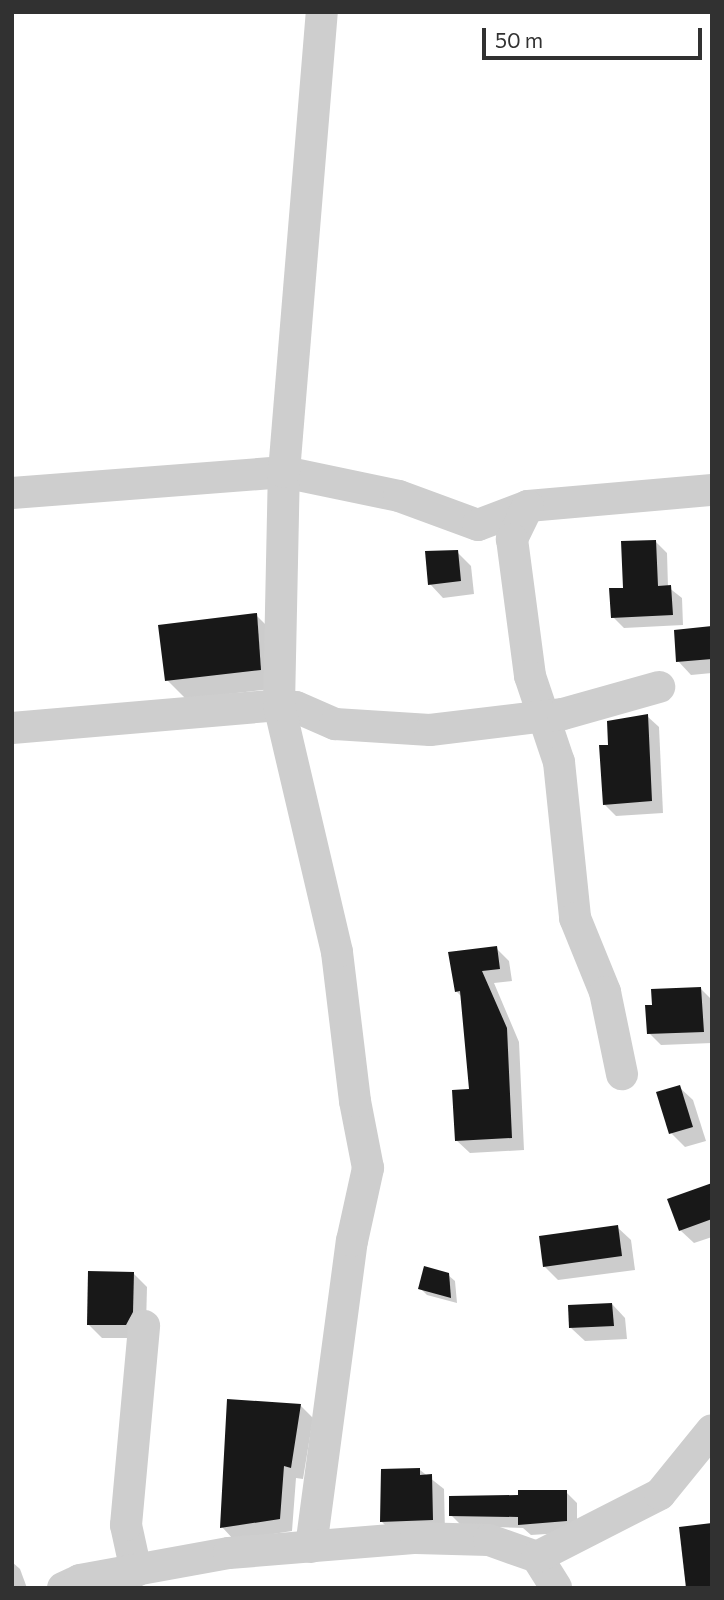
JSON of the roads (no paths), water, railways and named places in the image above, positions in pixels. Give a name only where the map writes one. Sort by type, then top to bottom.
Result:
[{"type":"street","points":[[311,1547],[352,1241],[368,1168],[355,1101],[337,952],[279,705],[284,472],[322,12]]},
{"type":"street","points":[[12,493],[284,472],[399,496],[478,526],[528,506],[712,490]]},
{"type":"street","points":[[528,506],[512,539],[530,676],[547,717],[559,762],[575,918],[605,992],[622,1074]]},
{"type":"street","points":[[12,728],[279,705],[296,707],[335,724],[430,730],[547,717],[659,687]]},
{"type":"street","points":[[136,1571],[127,1525],[144,1326]]},
{"type":"street","points":[[537,1557],[660,1494],[712,1430]]},
{"type":"street","points":[[63,1588],[80,1580],[229,1553],[416,1538],[489,1539],[537,1557],[556,1588]]}]
